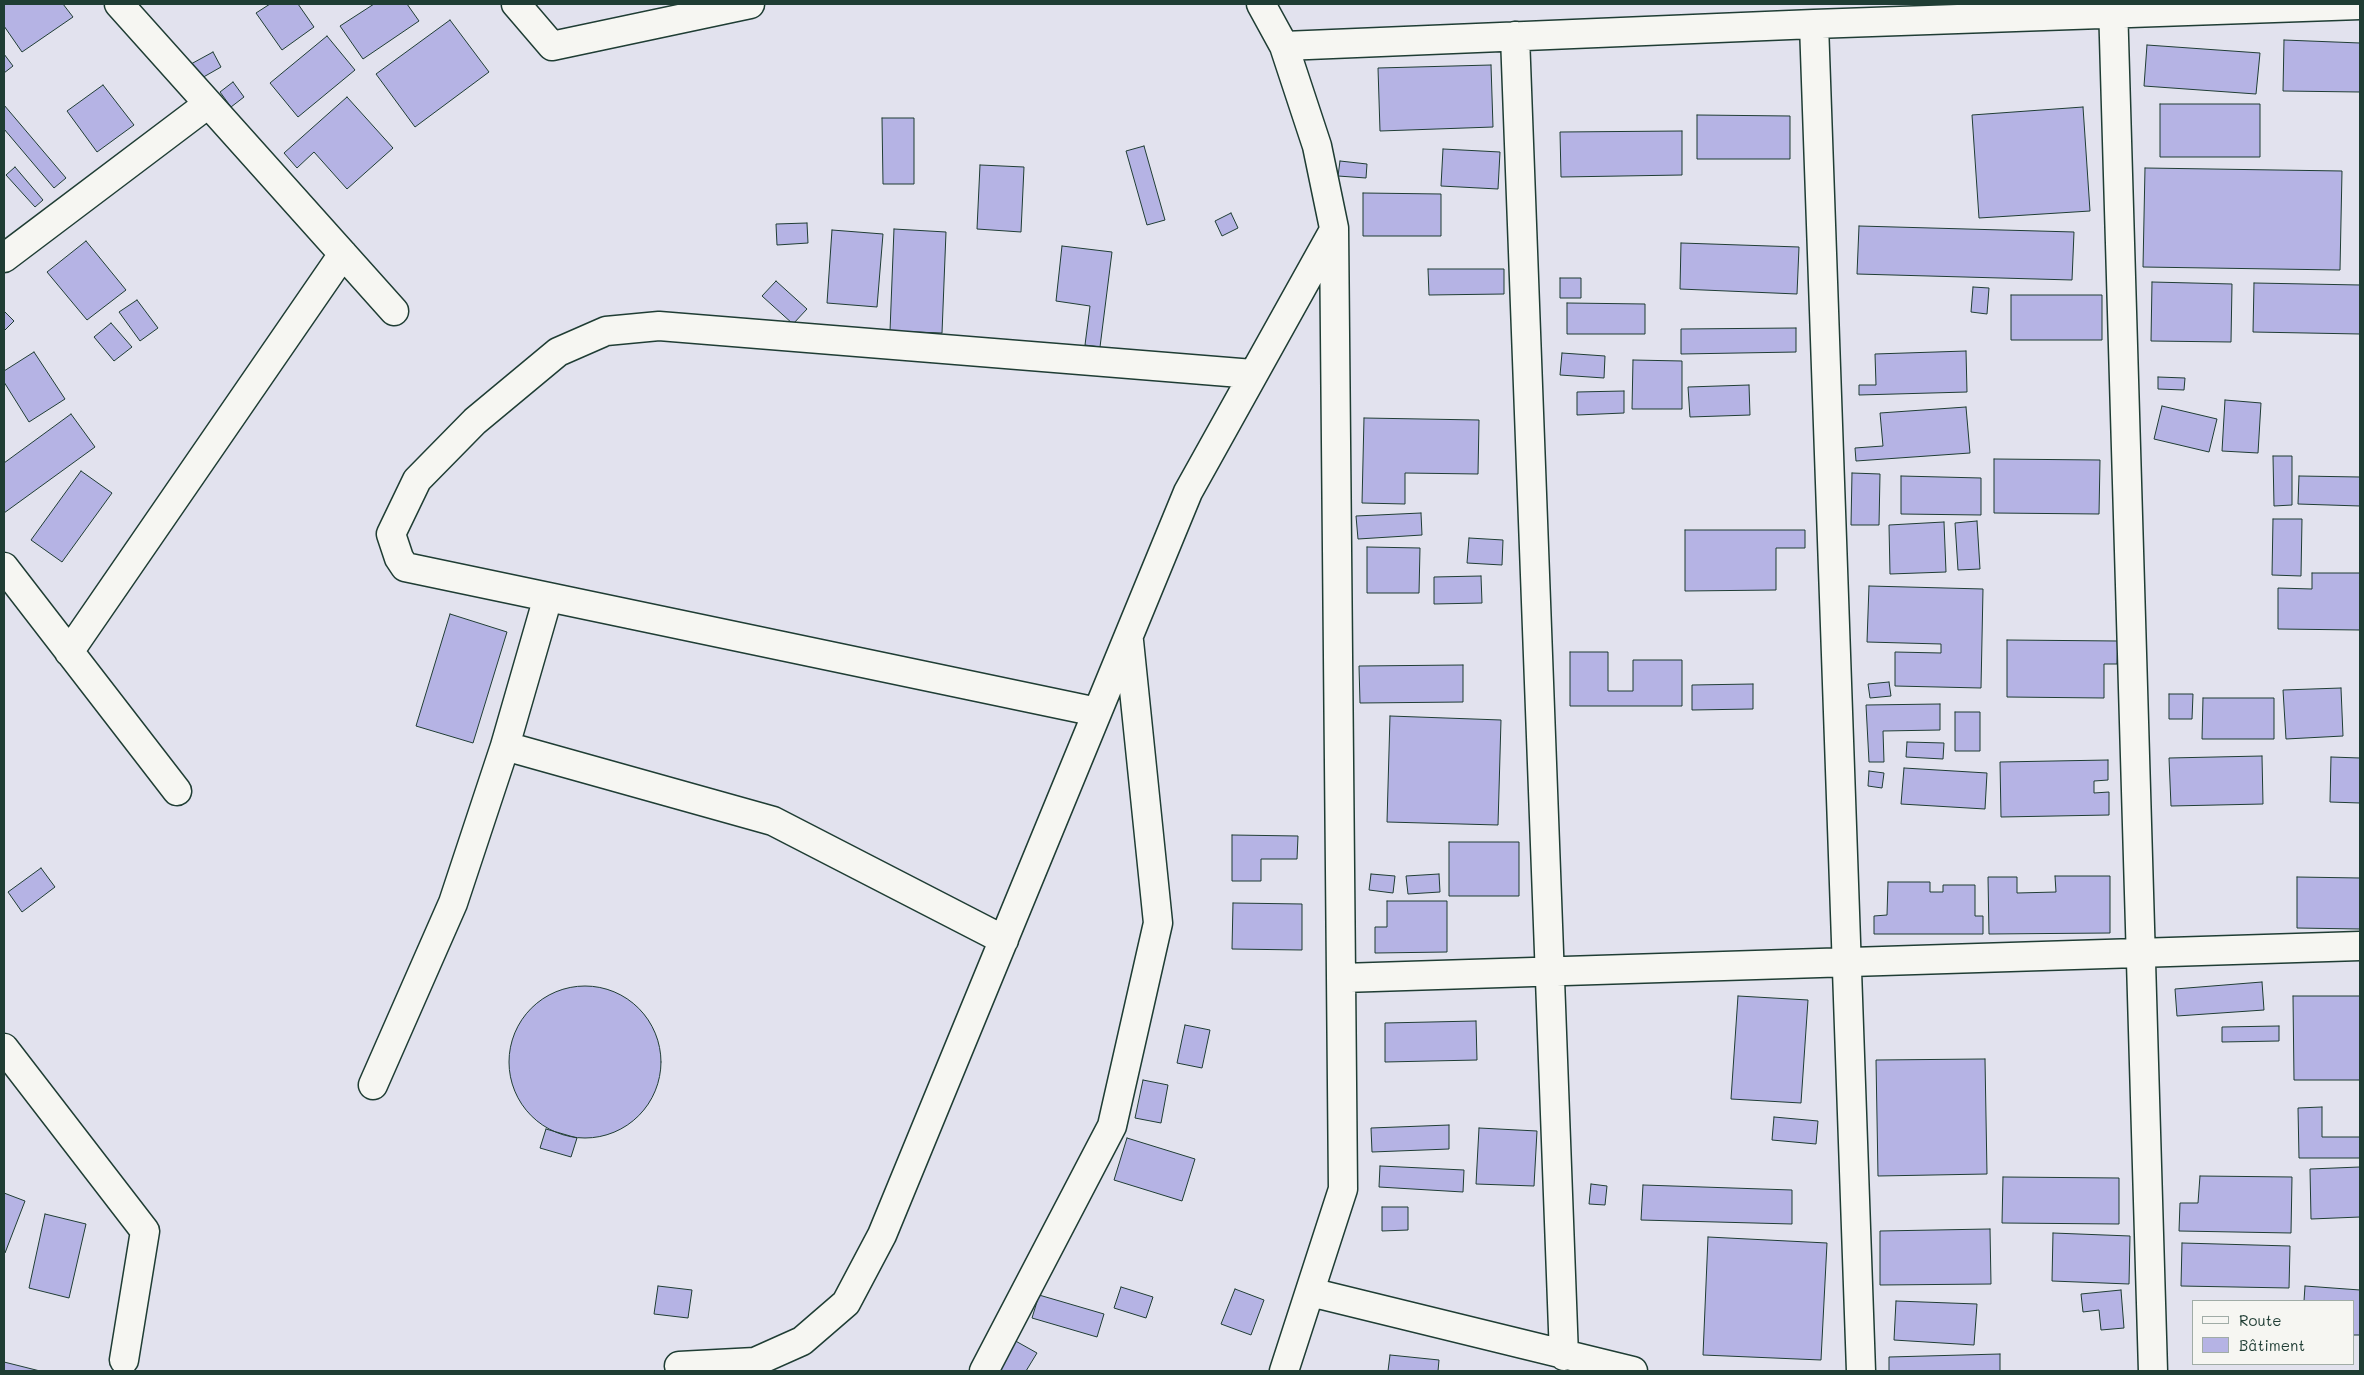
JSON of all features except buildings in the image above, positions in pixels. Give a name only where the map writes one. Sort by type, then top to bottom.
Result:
[{"type":"street","points":[[119,4],[394,311]]},
{"type":"street","points":[[516,4],[552,46],[750,4]]},
{"type":"street","points":[[1261,4],[1284,46],[1316,146],[1334,228],[1343,1189],[1284,1371]]},
{"type":"street","points":[[1284,46],[1515,36],[1763,15],[1814,24],[2113,9],[2360,5]]},
{"type":"street","points":[[2113,9],[2153,1371]]},
{"type":"street","points":[[1814,24],[1861,1371]]},
{"type":"street","points":[[1515,36],[1564,1356]]},
{"type":"street","points":[[4,258],[208,104]]},
{"type":"street","points":[[679,1366],[752,1367],[802,1341],[846,1303],[882,1236],[1188,492],[1334,228]]},
{"type":"street","points":[[69,652],[343,254]]},
{"type":"street","points":[[1097,712],[405,567],[399,558],[391,534],[417,480],[476,421],[558,352],[606,331],[659,326],[1253,374]]},
{"type":"street","points":[[4,567],[177,791]]},
{"type":"street","points":[[373,1085],[453,903],[505,746],[548,596]]},
{"type":"street","points":[[984,1371],[1112,1126],[1158,923],[1128,637]]},
{"type":"street","points":[[505,746],[773,820],[1004,940]]},
{"type":"street","points":[[1342,978],[2360,946]]},
{"type":"street","points":[[4,1048],[145,1231],[124,1360]]},
{"type":"street","points":[[1310,1292],[1564,1356],[1633,1371]]}]
